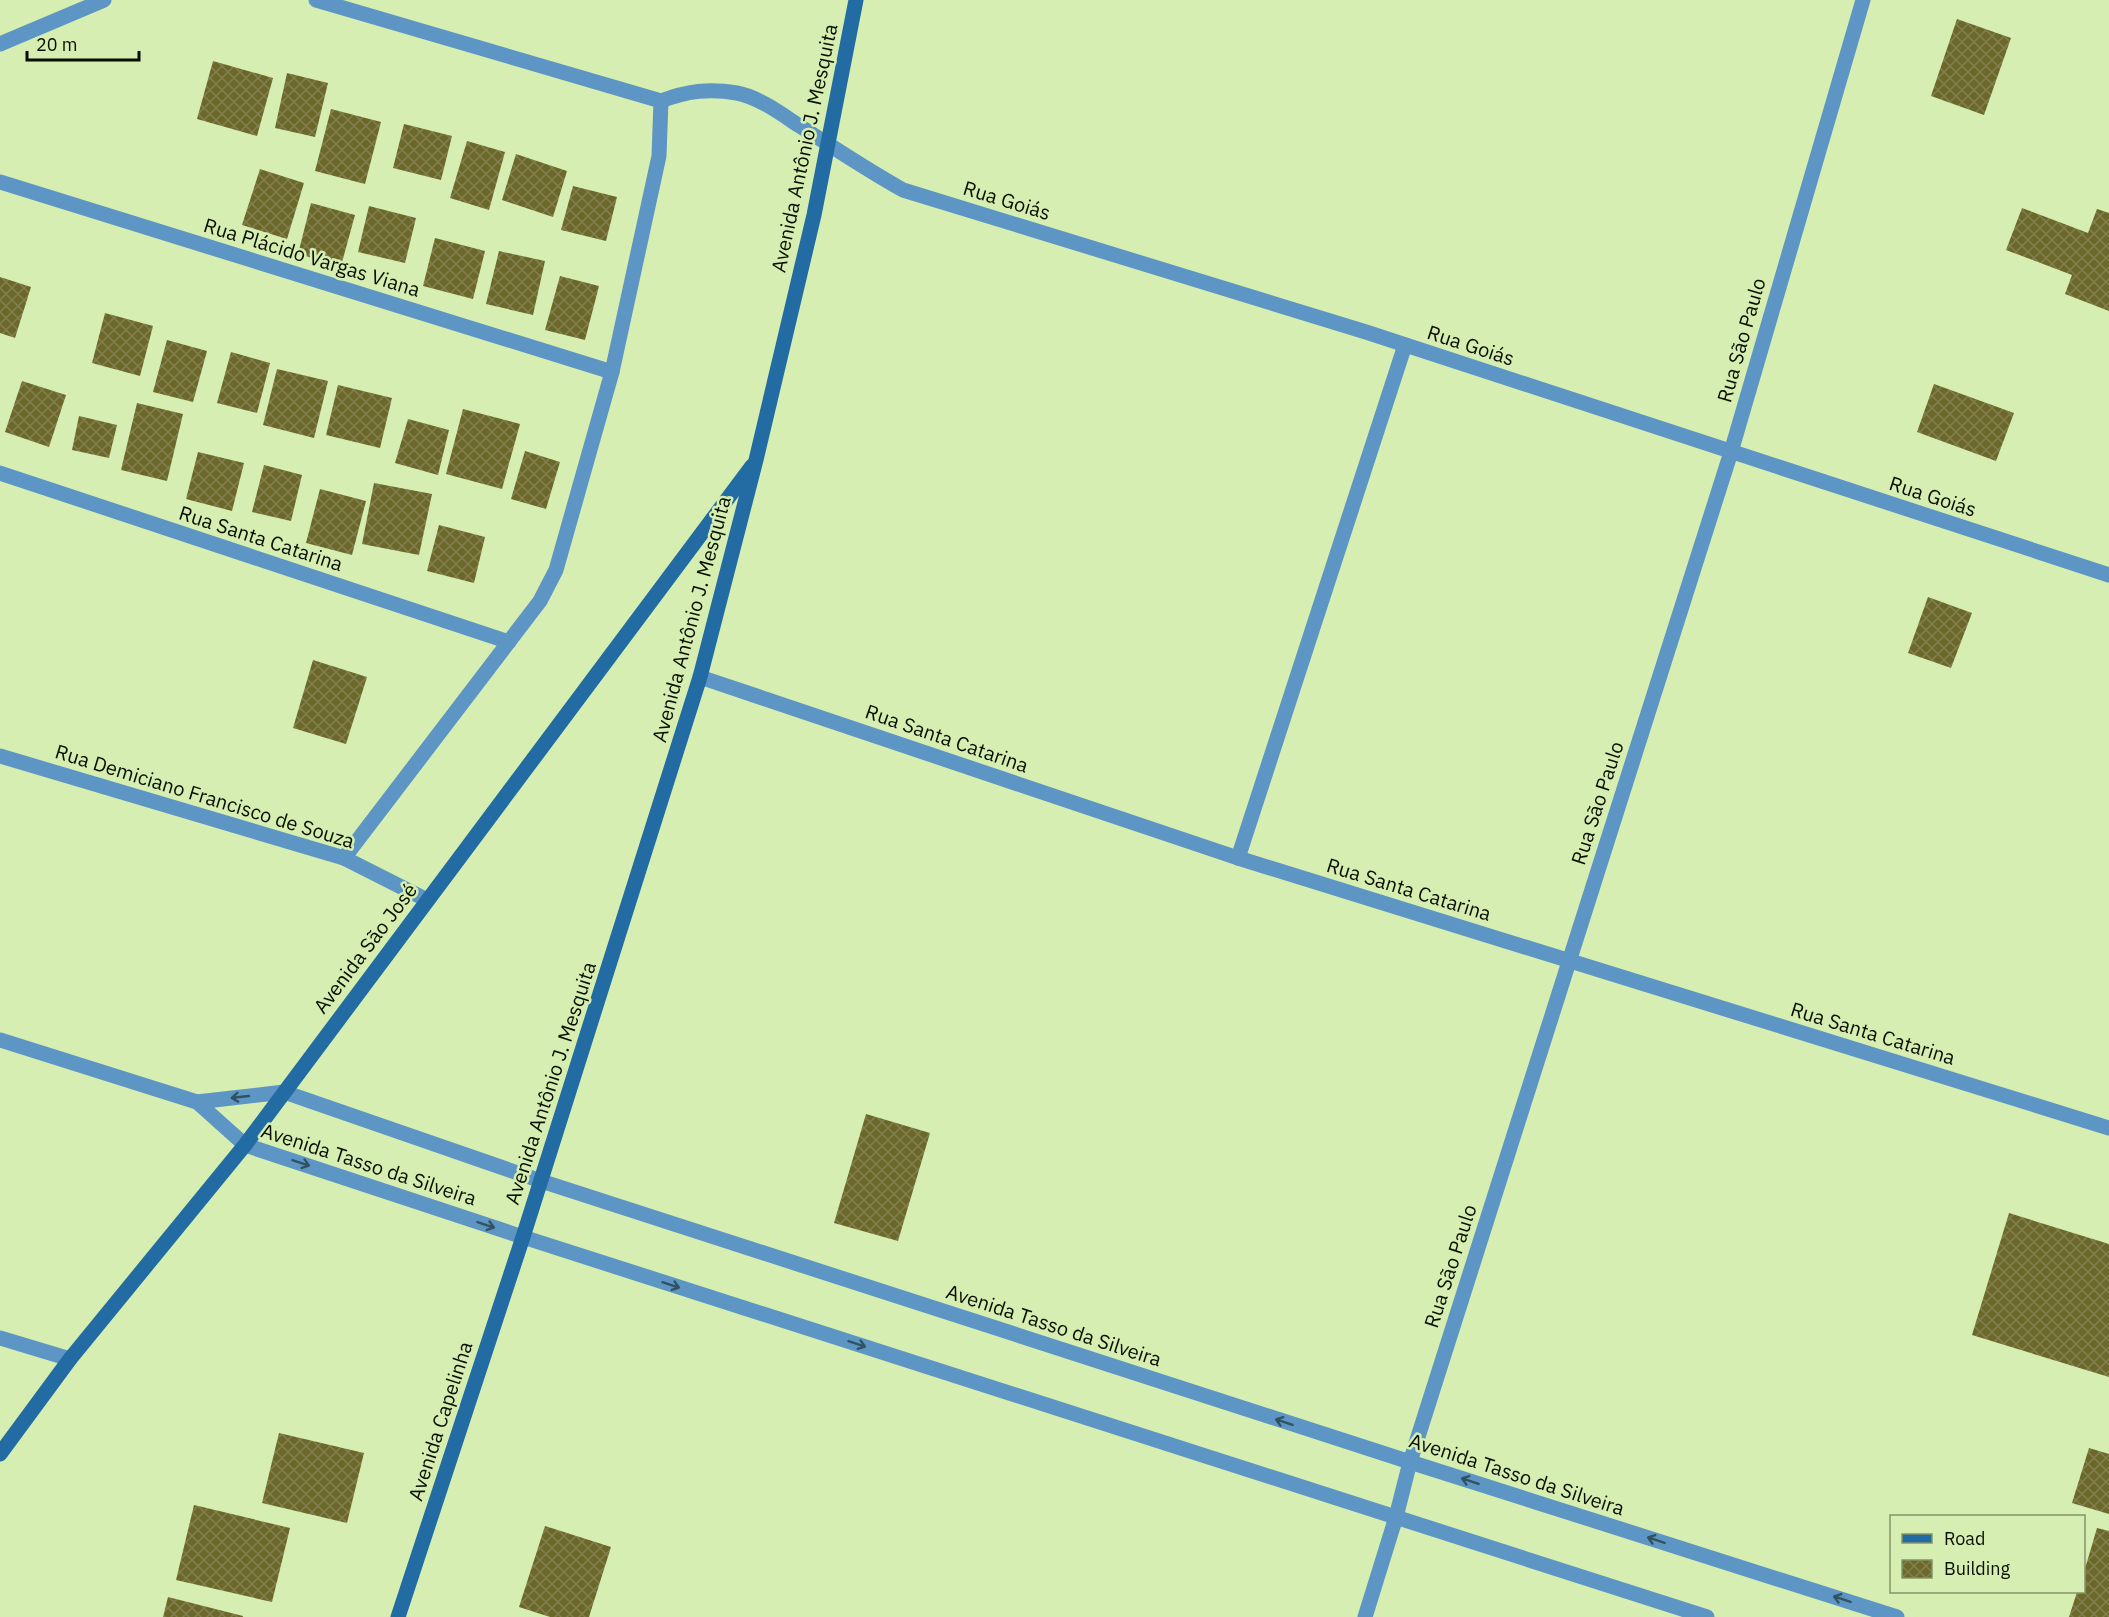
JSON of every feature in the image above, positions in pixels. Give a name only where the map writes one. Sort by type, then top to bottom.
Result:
[{"type":"main road","name":"Avenida Antônio J. Mesquita","points":[[523,1237],[700,677],[756,460],[814,215],[856,0]]},
{"type":"main road","name":"Avenida São José","points":[[0,1454],[70,1359],[245,1145],[756,460]]},
{"type":"main road","name":"Avenida Capelinha","points":[[398,1617],[523,1237]]},
{"type":"street","points":[[0,44],[104,0]]},
{"type":"street","points":[[316,0],[661,101],[659,156],[612,372],[556,570],[540,602],[344,858]]},
{"type":"street","name":"Rua São Paulo","points":[[1365,1617],[1396,1517],[1410,1462],[1731,452],[1863,0]]},
{"type":"street","name":"Rua Goiás","points":[[661,101],[685,92],[708,91],[739,94],[774,109],[875,175],[903,190],[1405,345],[2109,575]]},
{"type":"street","name":"Rua Plácido Vargas Viana","points":[[0,182],[612,372]]},
{"type":"street","points":[[1238,858],[1405,345]]},
{"type":"street","name":"Rua Santa Catarina","points":[[0,473],[509,642]]},
{"type":"street","name":"Rua Santa Catarina","points":[[700,677],[1238,858],[2109,1128]]},
{"type":"street","name":"Rua Demiciano Francisco de Souza","points":[[0,756],[344,858],[427,900]]},
{"type":"street","name":"Avenida Tasso da Silveira","points":[[0,1040],[196,1102],[245,1145],[523,1237],[1707,1617]]},
{"type":"street","name":"Avenida Tasso da Silveira","points":[[196,1102],[284,1092],[541,1181],[1898,1617]]},
{"type":"street","points":[[0,1338],[70,1359]]},
{"type":"building","points":[[1957,19],[2011,38],[1984,115],[1931,96]]},
{"type":"building","points":[[213,61],[273,78],[257,136],[197,119]]},
{"type":"building","points":[[287,73],[328,83],[315,137],[275,128]]},
{"type":"building","points":[[331,109],[381,122],[365,184],[315,171]]},
{"type":"building","points":[[404,124],[452,136],[441,180],[393,168]]},
{"type":"building","points":[[467,141],[505,152],[489,210],[450,198]]},
{"type":"building","points":[[516,154],[567,171],[553,217],[502,200]]},
{"type":"building","points":[[260,169],[304,183],[287,239],[242,225]]},
{"type":"building","points":[[573,186],[617,197],[606,241],[561,230]]},
{"type":"building","points":[[311,203],[355,215],[341,266],[298,254]]},
{"type":"building","points":[[369,206],[416,218],[405,263],[358,252]]},
{"type":"building","points":[[2022,208],[2088,233],[2097,209],[2109,213],[2109,311],[2065,294],[2072,275],[2006,250]]},
{"type":"building","points":[[435,238],[485,251],[473,299],[423,286]]},
{"type":"building","points":[[499,251],[545,261],[533,315],[486,304]]},
{"type":"building","points":[[560,276],[599,286],[585,340],[545,330]]},
{"type":"building","points":[[0,277],[31,287],[15,338],[0,333]]},
{"type":"building","points":[[105,313],[153,326],[140,376],[92,363]]},
{"type":"building","points":[[167,340],[207,351],[193,402],[153,392]]},
{"type":"building","points":[[231,352],[270,363],[257,413],[217,403]]},
{"type":"building","points":[[277,369],[328,381],[314,438],[263,425]]},
{"type":"building","points":[[22,381],[66,395],[49,447],[5,432]]},
{"type":"building","points":[[1934,384],[2014,413],[1996,461],[1917,432]]},
{"type":"building","points":[[338,385],[392,398],[380,448],[326,435]]},
{"type":"building","points":[[137,403],[183,414],[167,481],[121,470]]},
{"type":"building","points":[[463,409],[520,424],[502,489],[446,474]]},
{"type":"building","points":[[79,416],[117,425],[109,458],[72,450]]},
{"type":"building","points":[[408,419],[449,430],[438,475],[395,463]]},
{"type":"building","points":[[525,451],[560,462],[546,509],[511,499]]},
{"type":"building","points":[[198,452],[244,463],[232,511],[186,499]]},
{"type":"building","points":[[264,465],[302,475],[291,521],[252,512]]},
{"type":"building","points":[[374,483],[432,494],[419,555],[362,544]]},
{"type":"building","points":[[320,489],[366,501],[352,555],[306,543]]},
{"type":"building","points":[[439,525],[485,537],[474,583],[427,571]]},
{"type":"building","points":[[1928,597],[1972,613],[1951,668],[1908,653]]},
{"type":"building","points":[[313,660],[367,677],[346,744],[293,728]]},
{"type":"building","points":[[866,1114],[930,1133],[898,1241],[834,1223]]},
{"type":"building","points":[[2009,1213],[2109,1244],[2109,1377],[1972,1335]]},
{"type":"building","points":[[279,1433],[364,1453],[347,1523],[262,1503]]},
{"type":"building","points":[[2089,1448],[2109,1454],[2109,1514],[2072,1503]]},
{"type":"building","points":[[194,1505],[290,1528],[272,1602],[176,1580]]},
{"type":"building","points":[[545,1526],[611,1547],[589,1617],[550,1617],[519,1607]]},
{"type":"building","points":[[2097,1528],[2109,1531],[2109,1617],[2069,1617],[2077,1593],[2085,1593],[2085,1569]]},
{"type":"building","points":[[168,1597],[243,1616],[243,1617],[163,1617]]}]
